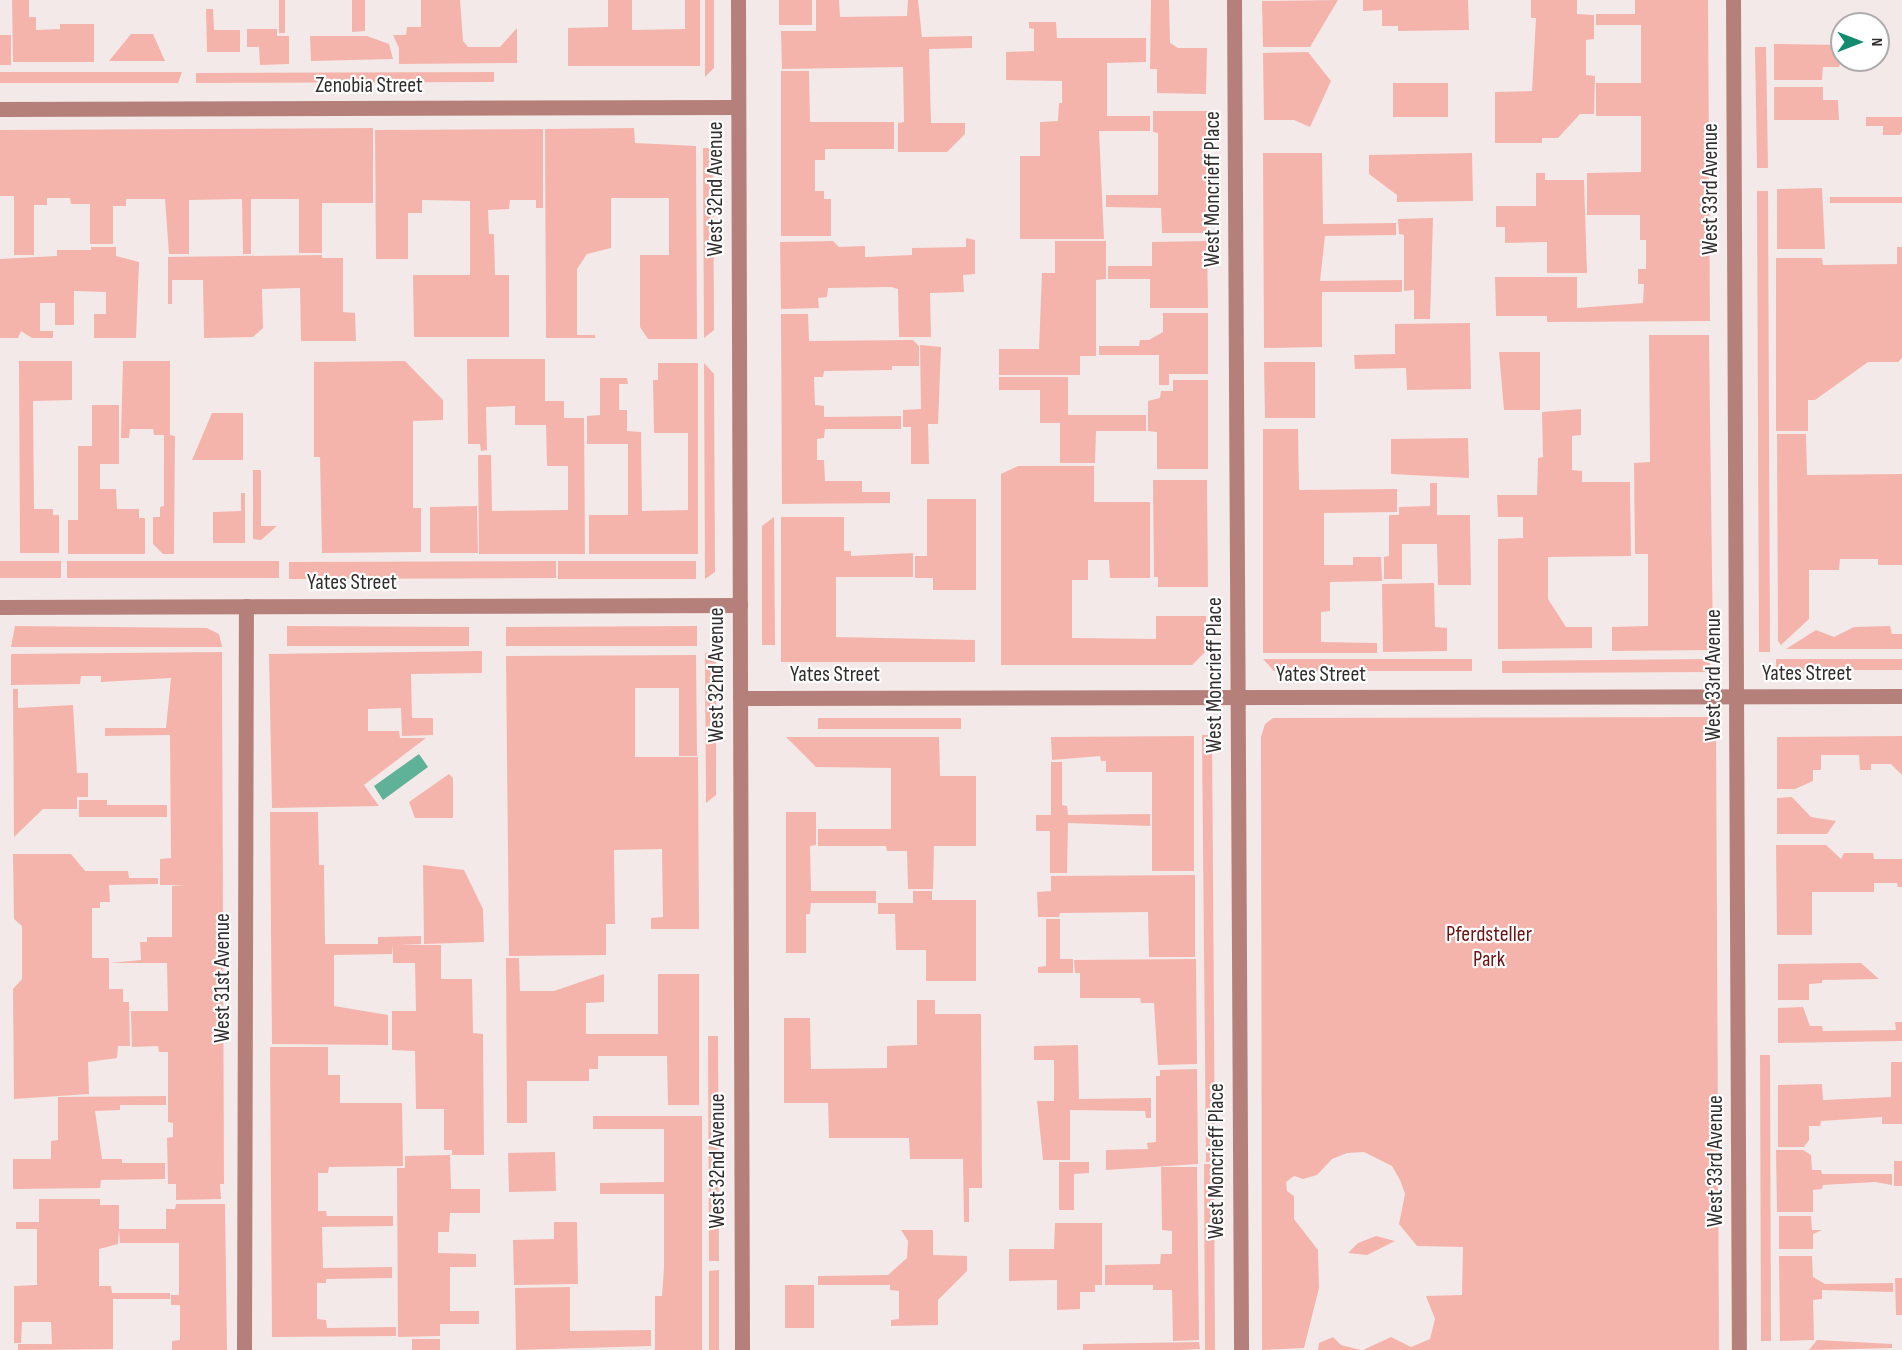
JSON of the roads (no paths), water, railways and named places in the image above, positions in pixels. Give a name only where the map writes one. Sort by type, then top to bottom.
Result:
[{"type":"street","name":"West 32nd Avenue","points":[[738,0],[741,1350]]},
{"type":"street","name":"West Moncrieff Place","points":[[1234,0],[1240,1350]]},
{"type":"street","name":"West 33rd Avenue","points":[[1733,0],[1740,1350]]},
{"type":"street","name":"Zenobia Street","points":[[0,110],[738,107]]},
{"type":"street","name":"Yates Street","points":[[0,606],[740,605]]},
{"type":"street","name":"West 31st Avenue","points":[[244,1350],[246,606]]},
{"type":"street","name":"Yates Street","points":[[740,698],[1902,696]]},
{"type":"park label","name":"Pferdsteller Park","points":[[1489,946]]}]
